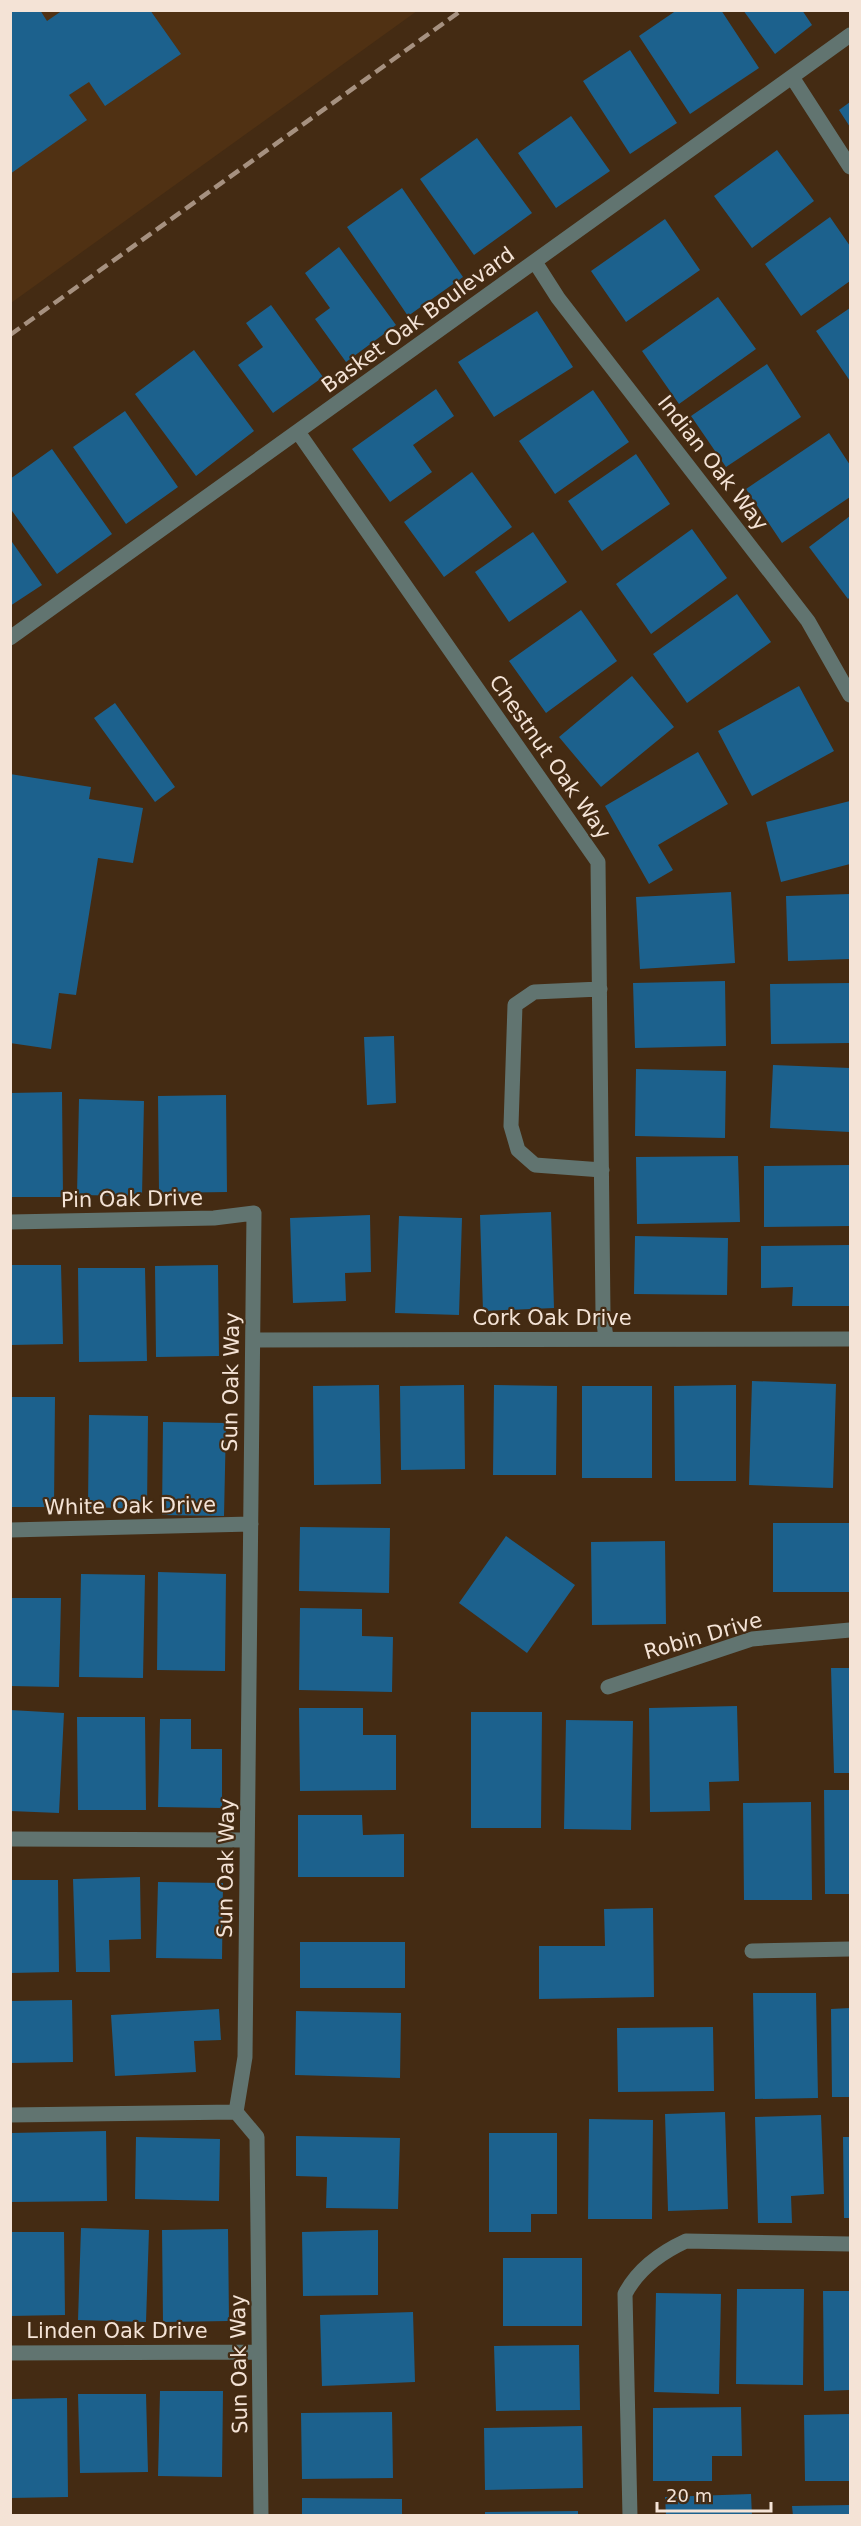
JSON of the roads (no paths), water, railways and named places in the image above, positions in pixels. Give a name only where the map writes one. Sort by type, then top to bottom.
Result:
[{"type":"street","name":"Basket Oak Boulevard","points":[[10,638],[850,35]]},
{"type":"street","points":[[792,77],[850,167]]},
{"type":"street","name":"Indian Oak Way","points":[[535,262],[565,307],[808,621],[850,695]]},
{"type":"street","name":"Chestnut Oak Way","points":[[298,432],[598,862],[603,1314],[606,1339]]},
{"type":"street","points":[[600,989],[534,992],[515,1005],[511,1126],[518,1150],[535,1165],[602,1170]]},
{"type":"street","name":"Pin Oak Drive","points":[[10,1222],[214,1218],[254,1213]]},
{"type":"street","name":"Sun Oak Way","points":[[254,1213],[246,2057],[236,2112],[257,2137],[261,2516]]},
{"type":"street","name":"Cork Oak Drive","points":[[253,1340],[850,1339]]},
{"type":"street","name":"White Oak Drive","points":[[10,1530],[251,1524]]},
{"type":"street","name":"Robin Drive","points":[[608,1687],[752,1639],[849,1630]]},
{"type":"street","points":[[10,1839],[247,1840]]},
{"type":"street","points":[[752,1951],[850,1948]]},
{"type":"street","points":[[10,2115],[236,2112]]},
{"type":"street","points":[[630,2516],[625,2294],[632,2281],[662,2252],[686,2241],[850,2244]]},
{"type":"street","name":"Linden Oak Drive","points":[[10,2353],[260,2352]]},
{"type":"railway","points":[[10,335],[462,10]]}]
